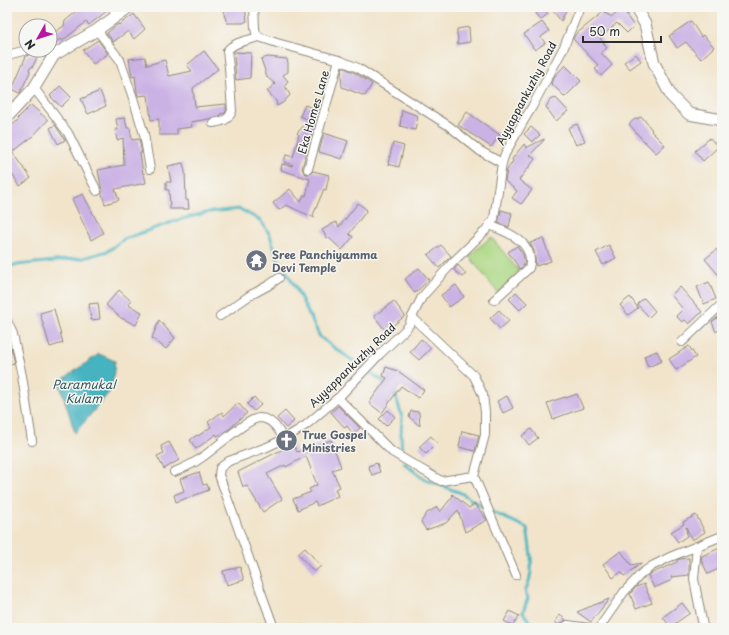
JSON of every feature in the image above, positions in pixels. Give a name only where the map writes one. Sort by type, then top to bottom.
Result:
[{"type":"street","points":[[58,53],[97,30],[114,11],[129,7]]},
{"type":"street","points":[[254,7],[255,28],[258,37]]},
{"type":"street","name":"Ayyappankuzhy Road","points":[[274,628],[219,475],[220,468],[229,461],[284,439],[306,425],[338,398],[405,330],[422,297],[454,261],[485,231],[494,219],[502,163],[510,144],[532,107],[564,47],[580,7]]},
{"type":"street","points":[[635,7],[645,24],[654,63],[671,96],[689,114],[722,120]]},
{"type":"street","points":[[97,30],[120,60],[144,134],[150,168]]},
{"type":"street","points":[[213,123],[227,119],[232,111],[227,51],[229,48],[258,37],[338,60],[358,68],[449,126],[480,151],[502,163]]},
{"type":"street","points":[[7,55],[18,52]]},
{"type":"street","points":[[7,117],[34,88],[52,58]]},
{"type":"street","name":"Eka Homes Lane","points":[[308,169],[338,60]]},
{"type":"street","points":[[34,88],[68,133],[97,191]]},
{"type":"street","points":[[489,225],[506,231],[518,239],[530,254],[531,262],[529,268],[494,300]]},
{"type":"street","points":[[220,316],[279,278]]},
{"type":"street","points":[[682,342],[722,304]]},
{"type":"street","points":[[412,317],[474,376],[483,395],[485,412],[484,435],[474,476],[516,575]]},
{"type":"street","points":[[7,321],[13,334],[22,376],[32,441]]},
{"type":"street","points":[[338,398],[392,452],[441,481],[474,476]]},
{"type":"street","points":[[174,472],[188,467],[202,458],[241,427],[254,419],[262,418],[269,420],[284,439]]},
{"type":"street","points":[[599,628],[624,592],[642,573],[670,557],[722,536]]},
{"type":"street","points":[[697,546],[694,579],[703,626],[705,628]]},
{"type":"street","points":[[566,626],[589,628]]},
{"type":"green space","points":[[491,237],[519,271],[498,293],[469,256]]},
{"type":"water","name":"Paramukal Kulam","points":[[99,354],[115,361],[112,389],[75,433],[59,382]]},
{"type":"building","points":[[82,7],[106,7],[107,11],[89,25],[86,22],[62,41],[60,39],[58,41],[58,30],[64,26],[65,21]]},
{"type":"building","points":[[226,7],[245,7],[247,21],[243,23],[227,23],[224,14]]},
{"type":"building","points":[[531,7],[543,7],[548,14],[540,20]]},
{"type":"building","points":[[550,7],[568,7],[561,21]]},
{"type":"building","points":[[624,7],[628,7],[630,12],[626,15],[634,26],[627,33],[617,23],[600,38],[607,48],[601,53],[612,65],[601,76],[595,69],[599,66],[573,39],[575,35],[603,12],[612,17]]},
{"type":"building","points":[[134,14],[145,29],[134,39],[128,31],[113,42],[107,33]]},
{"type":"building","points":[[691,21],[701,37],[703,35],[714,47],[701,59],[686,42],[677,48],[669,36]]},
{"type":"building","points":[[542,22],[549,31],[541,37],[545,43],[535,50],[524,34]]},
{"type":"building","points":[[469,27],[470,42],[457,44],[457,29]]},
{"type":"building","points":[[98,40],[108,54],[93,64],[83,50]]},
{"type":"building","points":[[204,51],[218,69],[193,88],[195,107],[226,104],[226,112],[220,114],[220,116],[191,122],[192,127],[177,129],[177,135],[159,135],[159,119],[151,120],[148,95],[138,96],[135,76],[132,77],[129,59],[145,57],[147,65],[165,60],[169,76],[192,71],[187,65]]},
{"type":"building","points":[[234,52],[251,53],[250,78],[236,80]]},
{"type":"building","points":[[636,54],[641,61],[630,69],[624,62]]},
{"type":"building","points":[[268,57],[287,59],[288,63],[288,72],[283,75],[288,81],[285,86],[290,95],[284,102],[277,106],[276,101],[267,91],[275,84],[267,77],[261,59]]},
{"type":"building","points":[[25,58],[37,58],[33,66],[29,69],[30,72],[20,93],[12,89]]},
{"type":"building","points":[[565,65],[581,81],[565,97],[551,83]]},
{"type":"building","points":[[343,67],[372,84],[365,96],[342,87],[341,74]]},
{"type":"building","points":[[60,86],[71,97],[61,107],[50,96]]},
{"type":"building","points":[[100,91],[106,106],[88,114],[81,99]]},
{"type":"building","points":[[556,98],[568,111],[556,121],[546,107],[550,100]]},
{"type":"building","points":[[31,105],[48,120],[33,136],[13,152],[31,178],[20,186],[7,167],[7,130]]},
{"type":"building","points":[[305,105],[318,110],[319,109],[302,168],[304,173],[307,174],[310,174],[313,171],[329,175],[326,190],[324,189],[313,215],[315,218],[286,205],[279,210],[273,203],[290,189],[301,202],[304,195],[306,196],[310,179],[281,170],[282,164],[293,165],[284,162],[286,155],[293,157],[299,135],[297,133],[309,120],[300,116]]},
{"type":"building","points":[[402,110],[418,116],[415,130],[400,126]]},
{"type":"building","points":[[467,112],[500,135],[491,147],[458,125]]},
{"type":"building","points":[[642,117],[652,130],[651,131],[665,145],[656,153],[629,124],[635,119]]},
{"type":"building","points":[[125,118],[127,128],[130,128],[132,140],[139,139],[142,153],[140,153],[143,174],[144,173],[146,183],[115,189],[119,200],[105,204],[98,170],[124,165],[123,138],[117,140],[115,130],[118,130],[116,119]]},
{"type":"building","points":[[577,124],[585,141],[576,145],[568,128]]},
{"type":"building","points":[[55,125],[65,140],[58,144],[50,128]]},
{"type":"building","points":[[531,127],[540,135],[532,142],[524,134]]},
{"type":"building","points":[[324,133],[348,141],[342,159],[319,152]]},
{"type":"building","points":[[710,138],[718,147],[703,161],[695,151]]},
{"type":"building","points":[[544,139],[530,155],[535,159],[519,180],[532,190],[521,204],[512,198],[517,191],[505,181],[507,170],[513,161],[512,159],[524,144],[526,148]]},
{"type":"building","points":[[393,143],[404,146],[399,167],[388,164]]},
{"type":"building","points":[[183,163],[185,172],[186,200],[188,200],[189,209],[170,209],[169,190],[166,190],[166,182],[171,182],[168,166]]},
{"type":"building","points":[[83,194],[103,233],[91,240],[72,199]]},
{"type":"building","points":[[358,203],[367,210],[349,234],[353,237],[342,250],[328,237],[327,238],[322,230],[336,222],[339,227]]},
{"type":"building","points":[[501,210],[512,213],[509,227],[498,223]]},
{"type":"building","points":[[543,238],[551,261],[536,266],[534,251],[530,243]]},
{"type":"building","points":[[441,245],[451,256],[439,268],[428,255]]},
{"type":"building","points":[[609,245],[616,258],[603,265],[596,252]]},
{"type":"building","points":[[722,245],[722,279],[705,259]]},
{"type":"building","points":[[517,246],[523,254],[524,260],[524,265],[520,269],[508,252]]},
{"type":"building","points":[[458,265],[466,274],[462,277],[454,270]]},
{"type":"building","points":[[419,268],[429,280],[415,293],[405,279]]},
{"type":"building","points":[[709,282],[716,299],[704,304],[697,287]]},
{"type":"building","points":[[456,285],[464,297],[449,307],[441,295]]},
{"type":"building","points":[[680,287],[702,312],[689,324],[685,320],[682,322],[676,316],[683,309],[671,295]]},
{"type":"building","points":[[119,290],[131,301],[128,305],[142,312],[136,325],[121,318],[106,305]]},
{"type":"building","points":[[516,292],[527,303],[520,310],[509,299]]},
{"type":"building","points":[[630,297],[638,308],[628,315],[620,305]]},
{"type":"building","points":[[644,298],[655,311],[649,317],[637,304]]},
{"type":"building","points":[[394,301],[405,316],[386,331],[374,316]]},
{"type":"building","points":[[98,303],[100,319],[91,320],[89,304]]},
{"type":"building","points":[[54,309],[63,343],[50,347],[40,313]]},
{"type":"building","points":[[499,310],[509,321],[500,329],[490,318]]},
{"type":"building","points":[[722,314],[722,327],[716,332],[712,322]]},
{"type":"building","points":[[159,320],[175,338],[166,349],[152,338]]},
{"type":"building","points":[[7,338],[14,363],[7,365]]},
{"type":"building","points":[[421,339],[431,348],[419,360],[410,352]]},
{"type":"building","points":[[689,346],[696,357],[676,370],[669,359]]},
{"type":"building","points":[[657,351],[662,361],[648,367],[644,356]]},
{"type":"building","points":[[386,367],[398,371],[424,390],[418,398],[401,386],[382,413],[369,403],[387,378],[383,376]]},
{"type":"building","points":[[577,394],[583,408],[553,419],[547,403]]},
{"type":"building","points":[[507,396],[513,408],[503,413],[497,401]]},
{"type":"building","points":[[254,397],[261,405],[254,411],[247,404]]},
{"type":"building","points":[[238,403],[247,413],[229,429],[217,436],[216,434],[196,449],[190,440],[211,427],[208,422],[222,412],[224,416]]},
{"type":"building","points":[[338,406],[360,428],[353,434],[347,426],[345,428],[331,412]]},
{"type":"building","points":[[388,410],[395,417],[386,426],[379,419]]},
{"type":"building","points":[[285,411],[294,421],[286,428],[277,418]]},
{"type":"building","points":[[411,411],[419,412],[420,426],[409,417]]},
{"type":"building","points":[[531,429],[538,438],[529,445],[522,436]]},
{"type":"building","points":[[462,431],[479,435],[475,451],[459,447]]},
{"type":"building","points":[[431,436],[437,443],[426,454],[419,447]]},
{"type":"building","points":[[331,440],[341,467],[332,470],[340,487],[335,489],[338,496],[317,506],[315,502],[298,510],[293,499],[311,492],[309,489],[317,485],[306,456],[286,467],[285,465],[267,474],[282,499],[263,512],[247,486],[243,487],[238,472],[293,444],[297,452]]},
{"type":"building","points":[[169,442],[179,460],[164,469],[157,456],[164,453],[161,446]]},
{"type":"building","points":[[377,463],[380,472],[372,475],[368,466]]},
{"type":"building","points":[[199,472],[203,485],[207,484],[209,490],[176,502],[174,495],[184,491],[180,479]]},
{"type":"building","points":[[452,494],[469,508],[475,504],[487,520],[465,532],[458,510],[446,523],[426,530],[421,522],[427,513],[437,507],[440,512],[453,496]]},
{"type":"building","points":[[696,515],[705,532],[692,540],[686,527],[687,536],[678,542],[671,532],[684,524],[683,522]]},
{"type":"building","points":[[722,547],[722,567],[708,574],[701,560],[702,556]]},
{"type":"building","points":[[305,548],[321,566],[314,572],[298,554]]},
{"type":"building","points":[[621,551],[631,565],[642,563],[624,576],[621,572],[613,578],[603,564]]},
{"type":"building","points":[[689,558],[689,575],[671,577],[672,580],[654,588],[648,575],[677,562],[677,560]]},
{"type":"building","points":[[240,567],[244,580],[227,585],[223,571]]},
{"type":"building","points":[[644,584],[652,603],[636,609],[630,594],[636,587]]},
{"type":"building","points":[[609,599],[591,622],[577,612]]},
{"type":"building","points":[[682,603],[690,613],[670,627],[663,617]]},
{"type":"building","points":[[510,611],[519,616],[513,626],[504,621]]},
{"type":"building","points":[[560,615],[566,620],[559,625],[555,622]]},
{"type":"waterway","points":[[7,266],[83,258],[108,251],[124,239],[178,220],[209,212],[240,209],[261,221],[270,235],[277,257],[295,286],[320,337],[387,384]]},
{"type":"waterway","points":[[394,390],[402,417],[402,455]]},
{"type":"waterway","points":[[404,463],[424,479],[461,493],[485,508]]},
{"type":"waterway","points":[[490,511],[527,528],[531,552],[531,568],[525,591],[528,598],[523,612],[531,624],[529,628]]},
{"type":"place","name":"Sree Panchiyamma Devi Temple","points":[[257,260]]},
{"type":"place","name":"True Gospel Ministries","points":[[286,440]]}]
